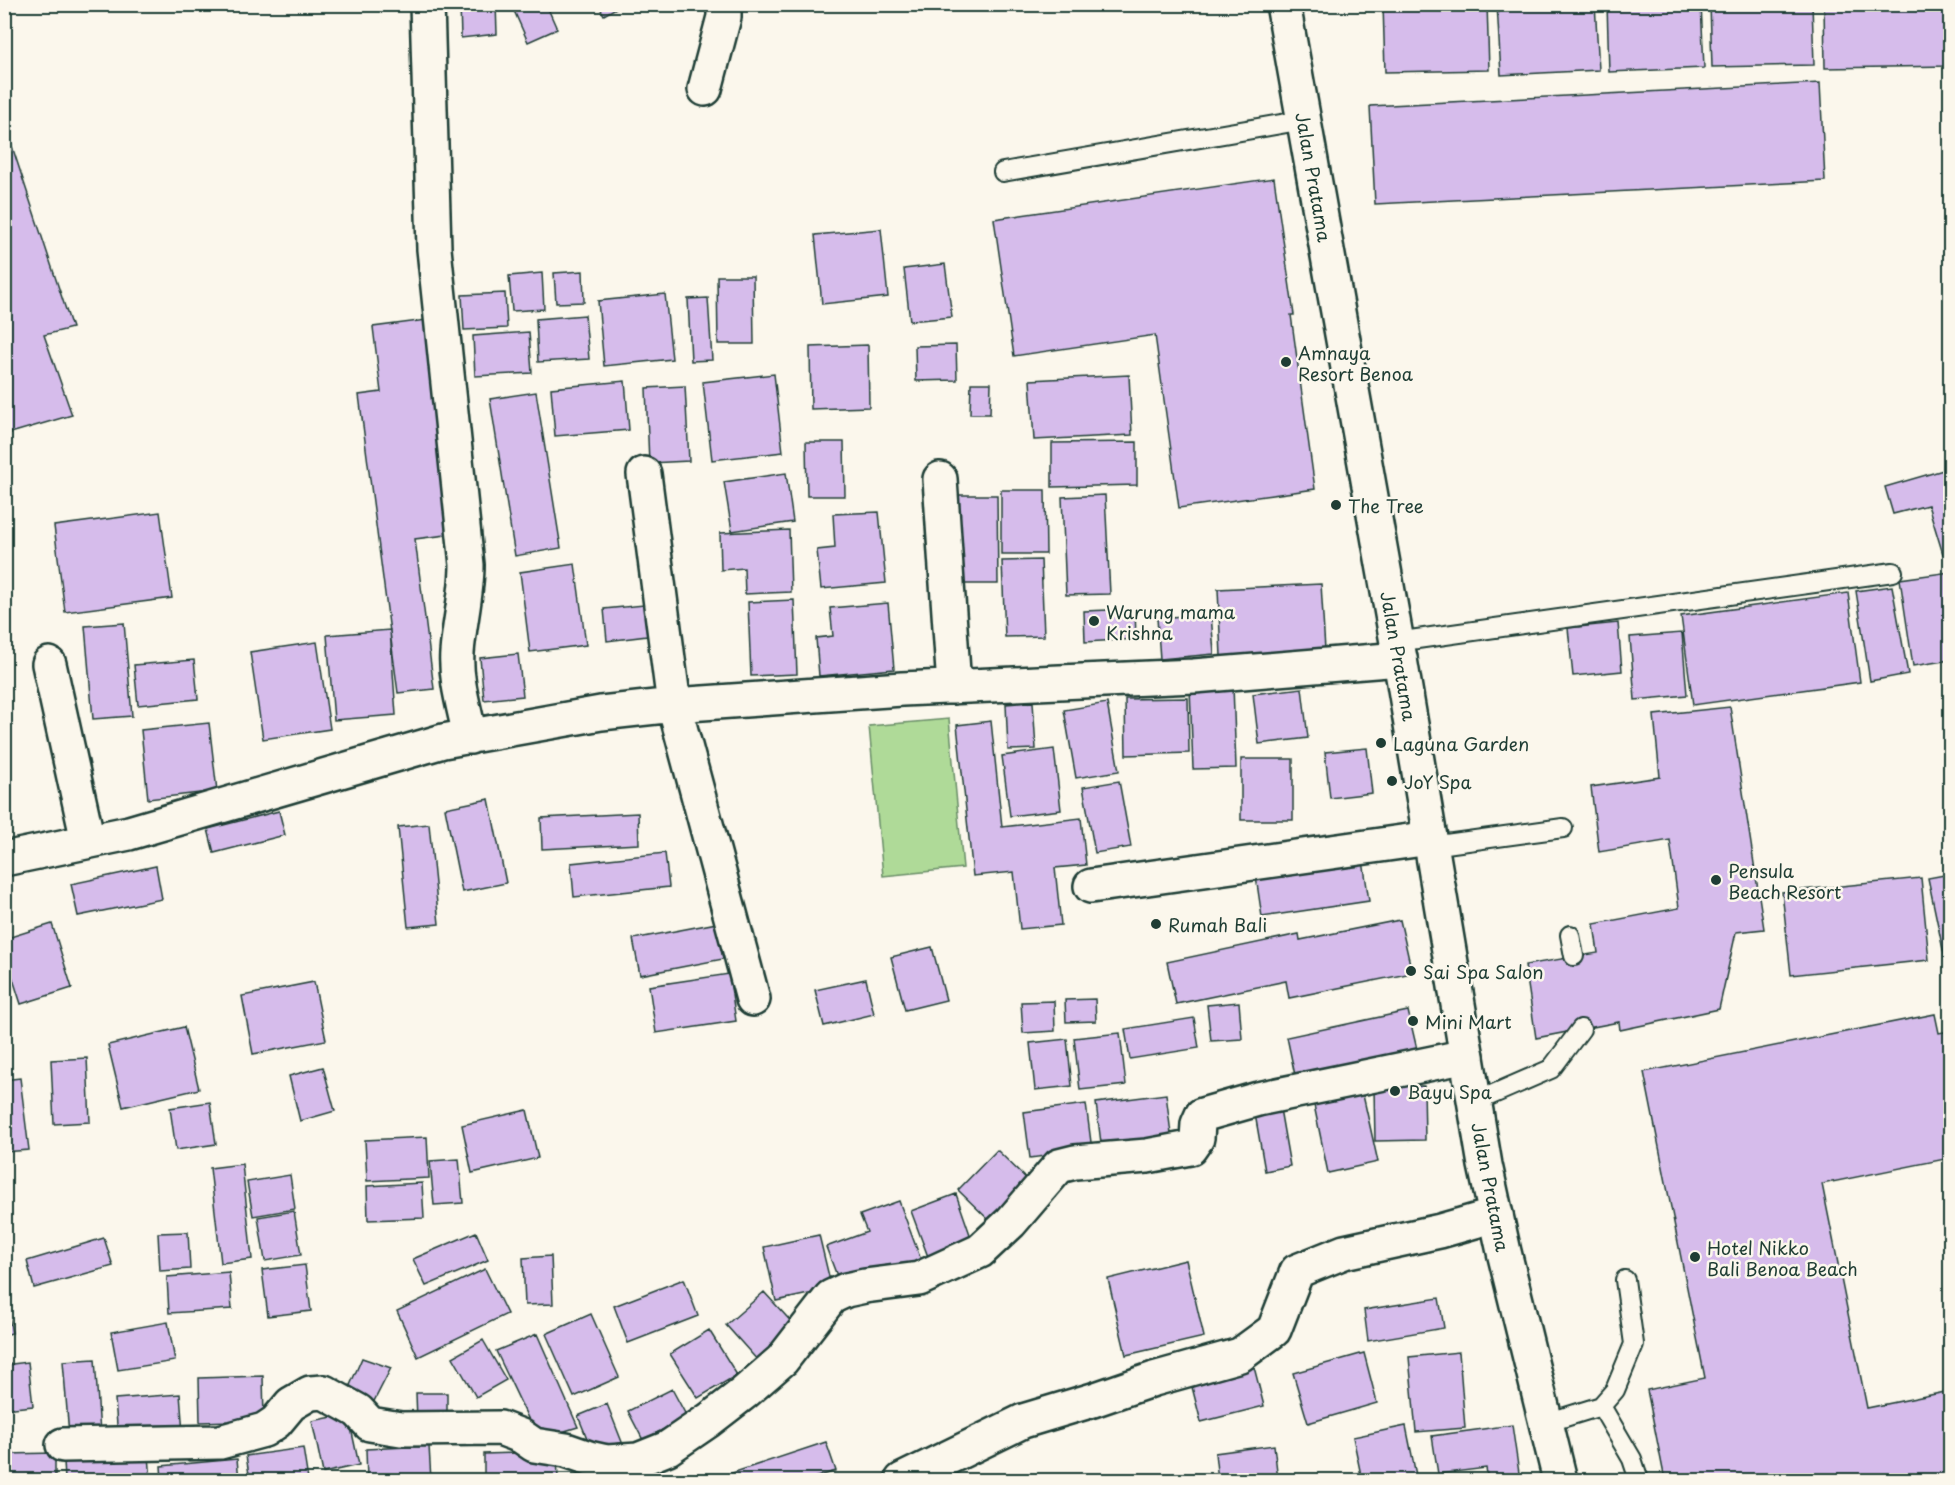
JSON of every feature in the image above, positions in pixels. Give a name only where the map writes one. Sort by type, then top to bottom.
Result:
[{"type":"street","points":[[427,4],[434,249],[467,565],[467,589],[457,655],[460,688],[470,737]]},
{"type":"street","points":[[705,89],[724,16],[723,4]]},
{"type":"street","name":"Jalan Pratama","points":[[1283,5],[1398,650],[1490,1191],[1560,1480]]},
{"type":"street","points":[[644,474],[674,705],[753,999]]},
{"type":"street","points":[[940,479],[954,687]]},
{"type":"street","points":[[4,859],[129,833],[443,741],[601,713],[674,705],[954,687],[1194,676],[1398,650]]},
{"type":"street","points":[[49,664],[88,841]]},
{"type":"street","points":[[1091,886],[1430,842]]},
{"type":"street","points":[[63,1445],[220,1442],[264,1430],[276,1422],[291,1404],[310,1393],[324,1392],[358,1411],[370,1424],[401,1429],[500,1428],[521,1436],[534,1445],[566,1450],[588,1458],[606,1462],[638,1460],[669,1448],[744,1393],[782,1360],[831,1297],[846,1290],[865,1286],[919,1279],[980,1251],[1011,1222],[1059,1166],[1075,1162],[1181,1151],[1190,1148],[1197,1138],[1198,1124],[1202,1115],[1215,1110],[1467,1056]]},
{"type":"street","points":[[902,1480],[1023,1421],[1154,1379],[1240,1355],[1274,1330],[1297,1271],[1344,1252],[1440,1231],[1496,1215]]},
{"type":"lane","points":[[1003,172],[1304,120]]},
{"type":"lane","points":[[1398,650],[1893,572]]},
{"type":"lane","points":[[1430,842],[1563,828]]},
{"type":"lane","points":[[1570,935],[1574,956]]},
{"type":"lane","points":[[1475,1102],[1551,1069],[1581,1029]]},
{"type":"lane","points":[[1546,1423],[1601,1406],[1615,1390],[1634,1344],[1625,1280]]},
{"type":"lane","points":[[1601,1406],[1632,1459],[1640,1480]]},
{"type":"green space","points":[[949,719],[963,868],[883,876],[869,726]]},
{"type":"building","points":[[460,4],[496,4],[497,34],[461,38]]},
{"type":"building","points":[[511,4],[546,4],[557,29],[528,42]]},
{"type":"building","points":[[598,4],[623,4],[604,15]]},
{"type":"building","points":[[1383,4],[1487,4],[1489,70],[1385,72]]},
{"type":"building","points":[[1497,4],[1595,4],[1599,70],[1501,75]]},
{"type":"building","points":[[1607,4],[1701,4],[1704,68],[1609,72]]},
{"type":"building","points":[[1710,4],[1812,4],[1814,65],[1712,67]]},
{"type":"building","points":[[1824,4],[1950,4],[1950,66],[1825,68]]},
{"type":"building","points":[[1820,83],[1825,181],[1375,204],[1370,106]]},
{"type":"building","points":[[4,122],[72,328],[44,335],[72,415],[4,435]]},
{"type":"building","points":[[1274,178],[1294,315],[1291,315],[1315,489],[1179,508],[1155,335],[1014,356],[994,219]]},
{"type":"building","points":[[881,229],[888,297],[822,304],[815,235]]},
{"type":"building","points":[[945,264],[952,317],[910,321],[904,269]]},
{"type":"building","points":[[583,271],[584,302],[556,303],[554,273]]},
{"type":"building","points":[[542,273],[544,309],[512,311],[509,276]]},
{"type":"building","points":[[717,276],[753,276],[754,344],[718,344]]},
{"type":"building","points":[[505,293],[507,328],[464,330],[462,295]]},
{"type":"building","points":[[665,294],[672,359],[604,366],[598,301]]},
{"type":"building","points":[[708,298],[712,360],[691,361],[688,299]]},
{"type":"building","points":[[585,315],[589,359],[538,362],[536,319]]},
{"type":"building","points":[[434,319],[462,533],[415,539],[434,689],[398,693],[359,395],[381,392],[373,327]]},
{"type":"building","points":[[529,332],[532,373],[475,376],[473,336]]},
{"type":"building","points":[[868,345],[869,407],[811,409],[810,347]]},
{"type":"building","points":[[956,345],[957,380],[916,381],[915,346]]},
{"type":"building","points":[[774,374],[783,452],[712,460],[703,382]]},
{"type":"building","points":[[1129,375],[1132,435],[1034,440],[1030,380]]},
{"type":"building","points":[[625,381],[629,430],[555,436],[551,388]]},
{"type":"building","points":[[971,383],[991,383],[990,414],[970,414]]},
{"type":"building","points":[[685,386],[689,461],[649,463],[646,388]]},
{"type":"building","points":[[536,392],[561,548],[515,556],[490,399]]},
{"type":"building","points":[[806,442],[844,442],[845,496],[807,496]]},
{"type":"building","points":[[1137,442],[1137,485],[1052,487],[1052,443]]},
{"type":"building","points":[[1950,468],[1950,552],[1943,554],[1928,505],[1893,514],[1885,487]]},
{"type":"building","points":[[786,473],[793,522],[732,531],[724,482]]},
{"type":"building","points":[[1001,490],[1045,490],[1046,554],[1001,554]]},
{"type":"building","points":[[957,495],[997,495],[998,584],[958,584]]},
{"type":"building","points":[[1105,495],[1110,594],[1066,595],[1062,497]]},
{"type":"building","points":[[160,512],[172,598],[65,612],[54,526]]},
{"type":"building","points":[[879,512],[886,583],[821,589],[817,550],[835,548],[833,514]]},
{"type":"building","points":[[789,530],[791,592],[745,594],[744,568],[721,570],[720,533]]},
{"type":"building","points":[[1041,560],[1044,636],[1005,637],[1002,561]]},
{"type":"building","points":[[575,564],[586,645],[530,652],[520,572]]},
{"type":"building","points":[[1950,572],[1950,660],[1913,666],[1900,579]]},
{"type":"building","points":[[1321,584],[1325,650],[1221,656],[1218,589]]},
{"type":"building","points":[[1892,586],[1908,674],[1870,681],[1856,591]]},
{"type":"building","points":[[1848,593],[1860,682],[1693,705],[1681,616]]},
{"type":"building","points":[[794,600],[797,674],[751,676],[748,602]]},
{"type":"building","points":[[888,603],[894,669],[819,676],[816,638],[833,636],[830,608]]},
{"type":"building","points":[[644,605],[647,636],[607,641],[604,609]]},
{"type":"building","points":[[1135,609],[1136,639],[1085,642],[1084,611]]},
{"type":"building","points":[[1211,614],[1214,654],[1160,659],[1157,618]]},
{"type":"building","points":[[124,623],[132,716],[93,719],[85,626]]},
{"type":"building","points":[[1618,623],[1622,671],[1573,676],[1568,628]]},
{"type":"building","points":[[390,630],[396,715],[334,720],[327,635]]},
{"type":"building","points":[[1682,633],[1687,695],[1635,700],[1630,637]]},
{"type":"building","points":[[317,642],[330,729],[263,739],[250,652]]},
{"type":"building","points":[[518,654],[523,696],[484,700],[480,658]]},
{"type":"building","points":[[194,660],[198,699],[138,705],[134,665]]},
{"type":"building","points":[[1233,686],[1236,768],[1193,769],[1190,687]]},
{"type":"building","points":[[1302,688],[1308,738],[1259,744],[1253,694]]},
{"type":"building","points":[[1188,698],[1189,753],[1126,755],[1125,699]]},
{"type":"building","points":[[1033,702],[1036,749],[1008,750],[1006,704]]},
{"type":"building","points":[[1107,703],[1119,771],[1076,778],[1064,710]]},
{"type":"building","name":"Pensula Beach Resort","points":[[1730,707],[1764,929],[1736,932],[1719,1009],[1620,1030],[1619,1022],[1536,1038],[1525,965],[1598,953],[1594,924],[1679,908],[1670,840],[1599,852],[1591,787],[1660,777],[1654,715]]},
{"type":"building","points":[[991,721],[1002,827],[1081,818],[1086,865],[1055,868],[1061,925],[1020,929],[1014,872],[973,876],[957,725]]},
{"type":"building","points":[[209,723],[217,791],[148,799],[141,730]]},
{"type":"building","points":[[1367,748],[1372,793],[1330,798],[1325,752]]},
{"type":"building","points":[[1054,749],[1061,810],[1010,816],[1002,756]]},
{"type":"building","points":[[1241,759],[1293,759],[1293,820],[1241,820]]},
{"type":"building","points":[[1119,781],[1131,847],[1095,853],[1083,787]]},
{"type":"building","points":[[489,799],[506,883],[462,892],[445,808]]},
{"type":"building","points":[[279,811],[285,835],[214,853],[208,829]]},
{"type":"building","points":[[638,813],[639,844],[542,849],[541,818]]},
{"type":"building","points":[[429,824],[439,924],[408,927],[398,827]]},
{"type":"building","points":[[665,853],[669,887],[574,897],[571,863]]},
{"type":"building","points":[[1362,854],[1369,901],[1262,917],[1255,870]]},
{"type":"building","points":[[156,866],[162,899],[78,916],[71,884]]},
{"type":"building","points":[[1950,874],[1950,969],[1947,969],[1928,878]]},
{"type":"building","points":[[1921,878],[1929,960],[1791,975],[1782,892]]},
{"type":"building","points":[[1400,920],[1412,973],[1289,998],[1286,981],[1176,1004],[1167,962],[1299,934],[1300,940]]},
{"type":"building","points":[[717,923],[723,959],[640,975],[633,939]]},
{"type":"building","points":[[52,924],[72,988],[21,1004],[4,951],[4,939]]},
{"type":"building","points":[[932,947],[946,1000],[905,1010],[891,957]]},
{"type":"building","points":[[729,974],[736,1021],[656,1033],[649,986]]},
{"type":"building","points":[[866,979],[874,1014],[824,1026],[815,990]]},
{"type":"building","points":[[314,982],[326,1040],[253,1054],[242,996]]},
{"type":"building","points":[[1095,999],[1096,1021],[1066,1022],[1065,1000]]},
{"type":"building","points":[[1054,1001],[1055,1031],[1023,1033],[1021,1002]]},
{"type":"building","points":[[1239,1002],[1242,1039],[1211,1041],[1207,1005]]},
{"type":"building","points":[[1408,1011],[1419,1058],[1297,1085],[1287,1037]]},
{"type":"building","points":[[1935,1014],[1939,1033],[1950,1031],[1950,1158],[1822,1184],[1867,1408],[1950,1391],[1950,1480],[1665,1480],[1647,1390],[1705,1378],[1644,1072]]},
{"type":"building","points":[[1194,1018],[1199,1048],[1130,1059],[1125,1029]]},
{"type":"building","points":[[184,1027],[199,1089],[123,1107],[108,1045]]},
{"type":"building","points":[[1120,1033],[1126,1085],[1080,1090],[1074,1038]]},
{"type":"building","points":[[1067,1039],[1072,1086],[1035,1090],[1030,1043]]},
{"type":"building","points":[[87,1058],[90,1122],[54,1124],[51,1060]]},
{"type":"building","points":[[323,1067],[335,1111],[300,1121],[289,1076]]},
{"type":"building","points":[[20,1078],[29,1150],[4,1152],[4,1080]]},
{"type":"building","points":[[1424,1086],[1425,1140],[1375,1141],[1374,1087]]},
{"type":"building","points":[[1166,1094],[1172,1142],[1102,1151],[1096,1103]]},
{"type":"building","points":[[1363,1095],[1378,1162],[1328,1173],[1314,1105]]},
{"type":"building","points":[[210,1102],[216,1144],[176,1150],[170,1108]]},
{"type":"building","points":[[1279,1103],[1290,1166],[1265,1171],[1254,1108]]},
{"type":"building","points":[[1086,1104],[1092,1150],[1030,1158],[1024,1112]]},
{"type":"building","points":[[527,1110],[538,1158],[472,1173],[462,1125]]},
{"type":"building","points":[[427,1137],[429,1178],[367,1181],[365,1140]]},
{"type":"building","points":[[997,1150],[1032,1184],[993,1224],[958,1190]]},
{"type":"building","points":[[459,1159],[463,1203],[434,1205],[430,1161]]},
{"type":"building","points":[[242,1164],[252,1259],[221,1263],[210,1168]]},
{"type":"building","points":[[290,1175],[295,1209],[253,1216],[247,1182]]},
{"type":"building","points":[[422,1183],[424,1218],[368,1220],[367,1186]]},
{"type":"building","points":[[956,1194],[974,1246],[930,1262],[911,1211]]},
{"type":"building","points":[[899,1201],[921,1260],[883,1274],[880,1266],[839,1281],[826,1247],[867,1232],[860,1215]]},
{"type":"building","points":[[294,1211],[301,1255],[265,1261],[258,1217]]},
{"type":"building","points":[[188,1232],[190,1269],[160,1271],[158,1233]]},
{"type":"building","points":[[476,1232],[488,1260],[426,1286],[413,1259]]},
{"type":"building","points":[[819,1235],[832,1289],[776,1301],[764,1247]]},
{"type":"building","points":[[104,1238],[113,1266],[34,1288],[27,1261]]},
{"type":"building","points":[[551,1256],[553,1304],[525,1305],[523,1258]]},
{"type":"building","points":[[1186,1260],[1204,1337],[1126,1355],[1108,1279]]},
{"type":"building","points":[[305,1265],[311,1311],[268,1316],[262,1270]]},
{"type":"building","points":[[485,1269],[507,1314],[418,1357],[397,1311]]},
{"type":"building","points":[[229,1272],[232,1309],[169,1313],[167,1277]]},
{"type":"building","points":[[684,1279],[698,1316],[628,1343],[614,1306]]},
{"type":"building","points":[[764,1292],[797,1328],[759,1362],[726,1325]]},
{"type":"building","points":[[4,1296],[12,1333],[4,1335]]},
{"type":"building","points":[[1439,1298],[1444,1328],[1368,1341],[1364,1310]]},
{"type":"building","points":[[591,1314],[619,1377],[574,1397],[546,1334]]},
{"type":"building","points":[[168,1322],[175,1361],[118,1370],[111,1332]]},
{"type":"building","points":[[709,1330],[737,1375],[698,1398],[670,1354]]},
{"type":"building","points":[[537,1334],[578,1427],[538,1439],[496,1351]]},
{"type":"building","points":[[483,1340],[506,1380],[476,1397],[453,1357]]},
{"type":"building","points":[[1459,1352],[1465,1428],[1416,1432],[1409,1357]]},
{"type":"building","points":[[1364,1353],[1377,1403],[1308,1423],[1293,1373]]},
{"type":"building","points":[[362,1358],[391,1368],[371,1407],[344,1399]]},
{"type":"building","points":[[95,1359],[100,1433],[69,1435],[63,1361]]},
{"type":"building","points":[[28,1362],[33,1406],[4,1409],[4,1365]]},
{"type":"building","points":[[1254,1367],[1264,1406],[1201,1422],[1191,1383]]},
{"type":"building","points":[[263,1376],[264,1420],[200,1422],[199,1378]]},
{"type":"building","points":[[672,1389],[687,1417],[643,1440],[628,1411]]},
{"type":"building","points":[[416,1393],[447,1393],[447,1419],[417,1420]]},
{"type":"building","points":[[180,1394],[183,1433],[118,1438],[115,1399]]},
{"type":"building","points":[[607,1404],[622,1442],[593,1453],[578,1416]]},
{"type":"building","points":[[348,1414],[359,1465],[323,1473],[312,1421]]},
{"type":"building","points":[[1512,1425],[1520,1480],[1488,1480],[1486,1468],[1438,1474],[1432,1436]]},
{"type":"building","points":[[1406,1426],[1417,1480],[1362,1480],[1353,1437]]},
{"type":"building","points":[[826,1442],[836,1471],[807,1480],[723,1480],[723,1476]]},
{"type":"building","points":[[1274,1445],[1278,1480],[1218,1480],[1215,1453]]},
{"type":"building","points":[[429,1446],[431,1480],[367,1480],[366,1449]]},
{"type":"building","points":[[303,1448],[308,1480],[250,1480],[246,1456]]},
{"type":"building","points":[[557,1452],[558,1480],[484,1480],[484,1454]]},
{"type":"building","points":[[55,1453],[55,1480],[7,1480],[7,1454]]},
{"type":"building","points":[[149,1456],[151,1480],[65,1480],[64,1461]]},
{"type":"building","points":[[237,1459],[239,1480],[162,1480],[161,1466]]},
{"type":"place","name":"Amnaya Resort Benoa","points":[[1286,362]]},
{"type":"place","name":"The Tree","points":[[1336,505]]},
{"type":"place","name":"Warung mama Krishna","points":[[1094,621]]},
{"type":"place","name":"Laguna Garden","points":[[1381,743]]},
{"type":"place","name":"JoY Spa","points":[[1392,781]]},
{"type":"place","name":"Pensula Beach Resort","points":[[1716,880]]},
{"type":"place","name":"Rumah Bali","points":[[1156,924]]},
{"type":"place","name":"Sai Spa Salon","points":[[1411,971]]},
{"type":"place","name":"Mini Mart","points":[[1413,1021]]},
{"type":"place","name":"Bayu Spa","points":[[1395,1091]]},
{"type":"place","name":"Hotel Nikko Bali Benoa Beach","points":[[1695,1257]]}]
